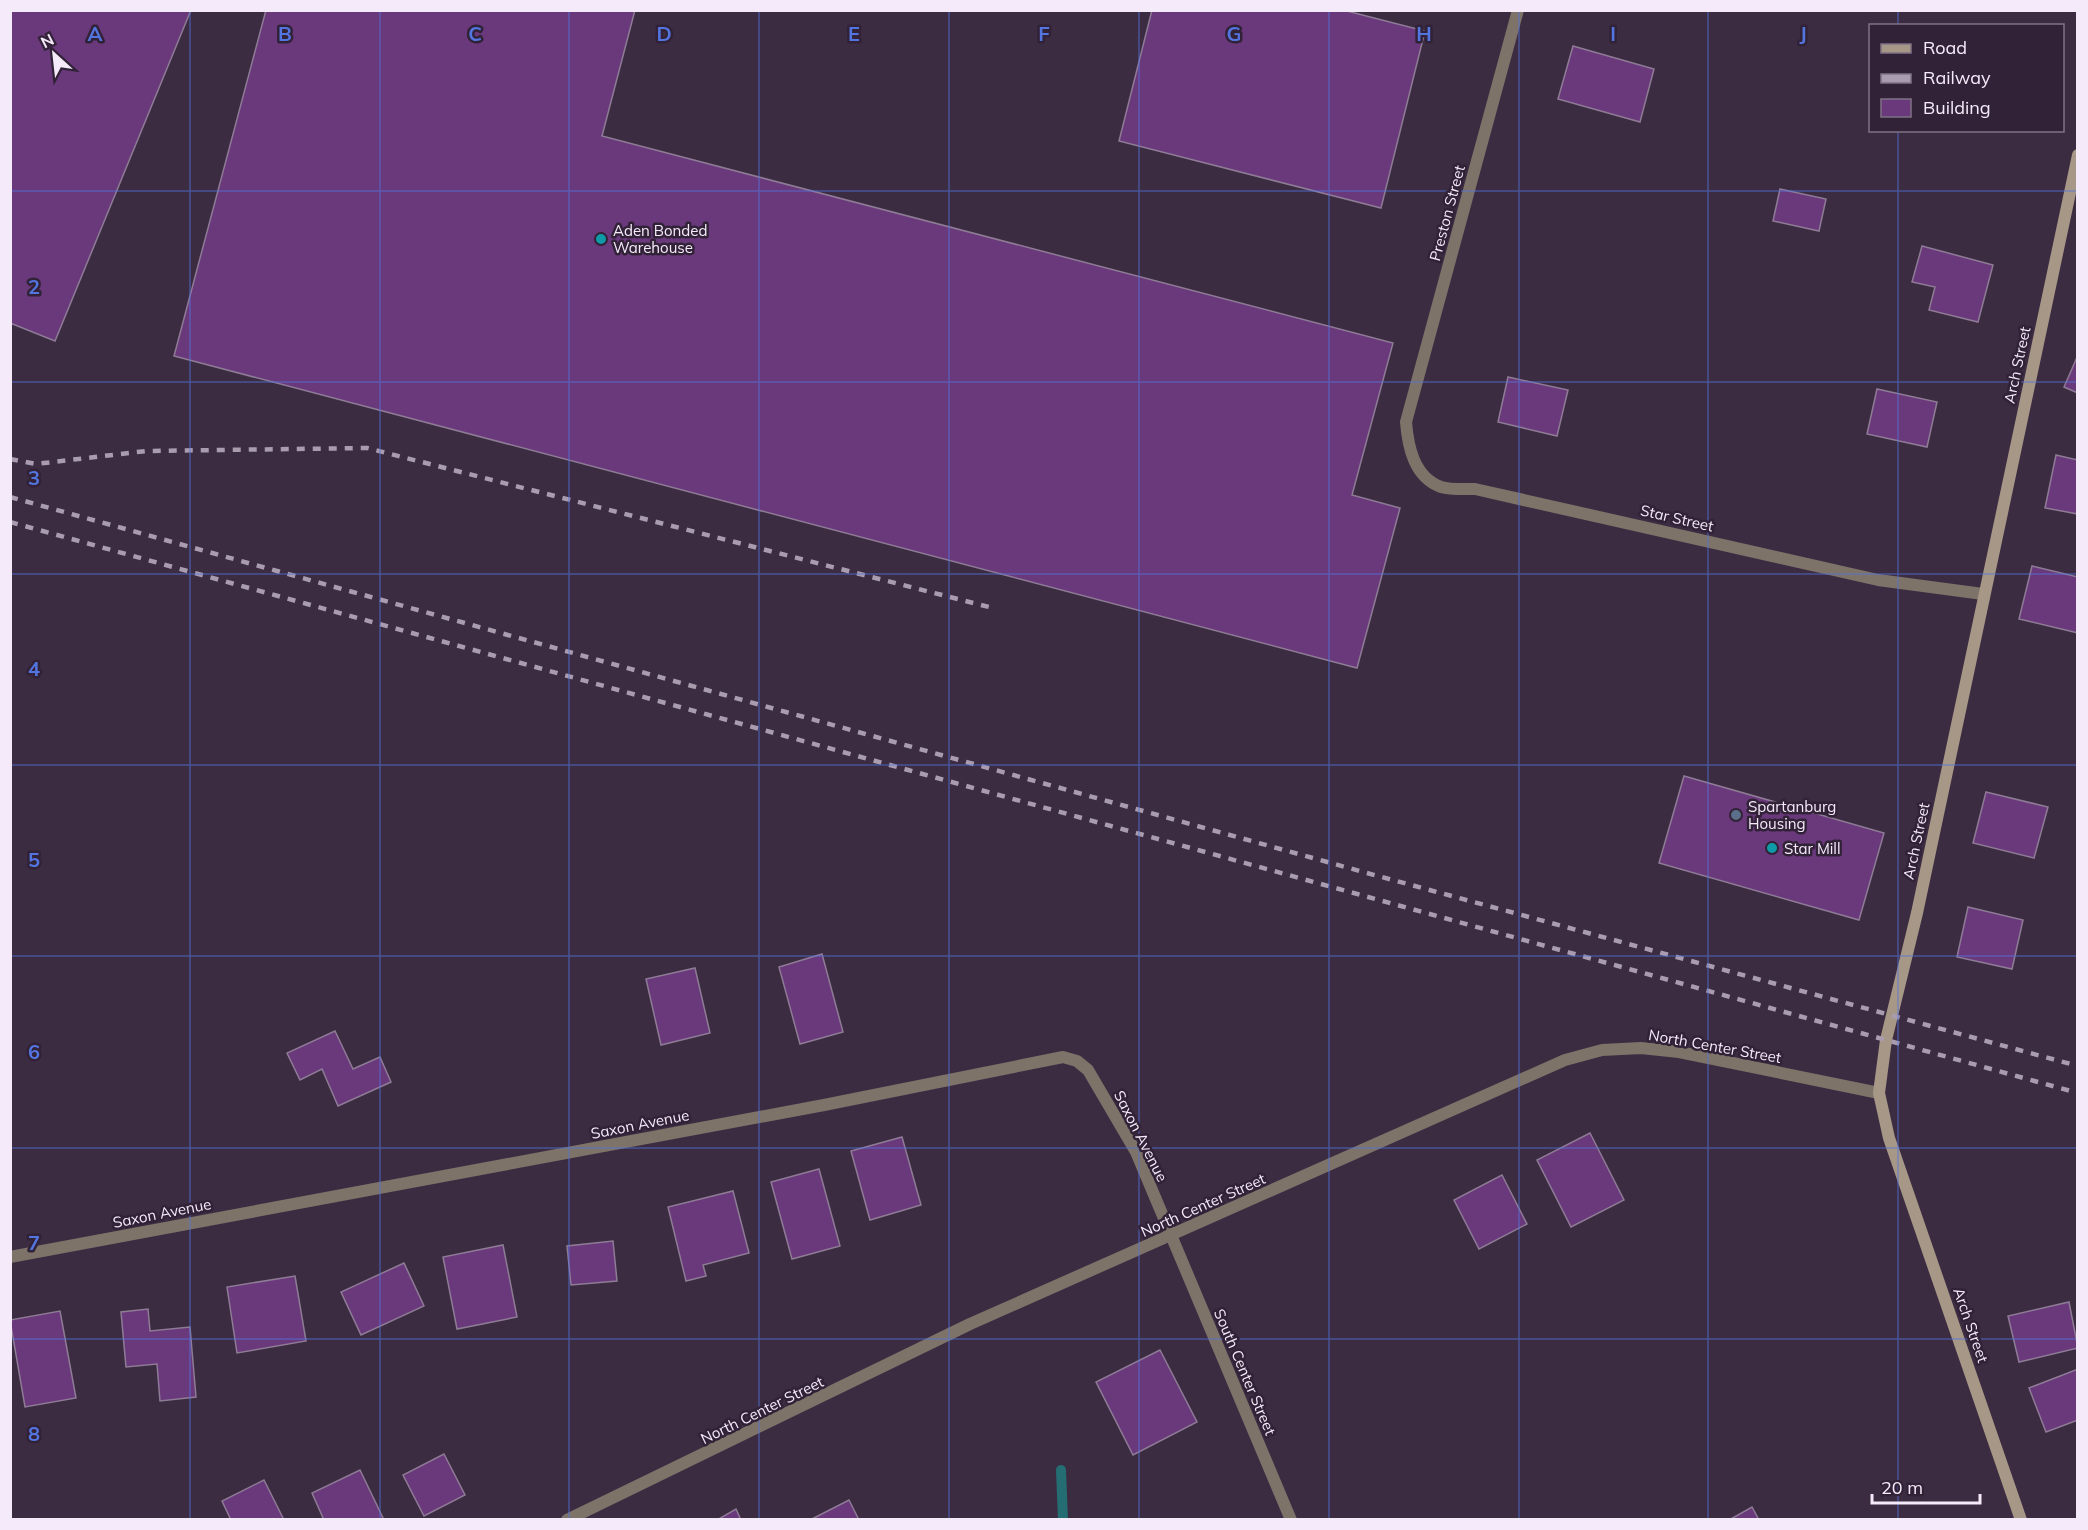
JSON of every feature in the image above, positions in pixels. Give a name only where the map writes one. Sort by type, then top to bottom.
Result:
[{"type":"street","name":"Preston Street","points":[[1406,422],[1518,10]]},
{"type":"street","name":"Arch Street","points":[[2021,1520],[1889,1138],[1879,1093],[1886,1040],[1917,913],[1983,594],[2075,179],[2078,155]]},
{"type":"street","name":"Star Street","points":[[1406,422],[1407,446],[1413,461],[1426,477],[1441,487],[1475,489],[1878,580],[1983,594]]},
{"type":"street","name":"North Center Street","points":[[567,1520],[970,1324],[1565,1060],[1602,1050],[1641,1048],[1679,1052],[1879,1093]]},
{"type":"street","name":"Saxon Avenue","points":[[10,1257],[812,1107],[1063,1057],[1077,1061],[1088,1070],[1136,1152],[1172,1235]]},
{"type":"street","name":"South Center Street","points":[[1172,1235],[1291,1520]]},
{"type":"building","points":[[10,10],[191,10],[55,341],[10,323]]},
{"type":"building","name":"Aden Bonded Warehouse","points":[[266,10],[635,10],[602,136],[1393,343],[1352,495],[1400,508],[1357,668],[174,356]]},
{"type":"building","points":[[1152,10],[1343,10],[1425,31],[1381,208],[1119,141]]},
{"type":"building","points":[[1573,46],[1654,69],[1640,122],[1558,99]]},
{"type":"building","points":[[1780,189],[1826,199],[1819,231],[1773,221]]},
{"type":"building","points":[[1922,246],[1993,265],[1978,322],[1929,310],[1935,287],[1912,282]]},
{"type":"building","points":[[2078,355],[2078,393],[2064,387]]},
{"type":"building","points":[[1508,377],[1568,390],[1557,436],[1498,422]]},
{"type":"building","points":[[1877,389],[1937,402],[1927,447],[1867,434]]},
{"type":"building","points":[[2056,455],[2078,460],[2078,514],[2045,508]]},
{"type":"building","points":[[2032,566],[2078,577],[2078,633],[2019,619]]},
{"type":"building","name":"Star Mill","points":[[1684,776],[1884,833],[1859,920],[1659,863]]},
{"type":"building","points":[[1986,792],[2048,807],[2034,858],[1973,843]]},
{"type":"building","points":[[1968,907],[2023,920],[2012,969],[1957,957]]},
{"type":"building","points":[[822,954],[843,1032],[800,1044],[779,967]]},
{"type":"building","points":[[695,968],[710,1033],[661,1045],[646,979]]},
{"type":"building","points":[[335,1031],[353,1069],[380,1057],[391,1082],[338,1106],[322,1069],[300,1080],[287,1053]]},
{"type":"building","points":[[1590,1133],[1624,1200],[1571,1227],[1537,1160]]},
{"type":"building","points":[[902,1137],[921,1205],[870,1220],[851,1151]]},
{"type":"building","points":[[819,1169],[840,1246],[792,1259],[771,1182]]},
{"type":"building","points":[[1502,1175],[1527,1224],[1479,1249],[1454,1200]]},
{"type":"building","points":[[733,1191],[749,1253],[703,1265],[706,1276],[686,1281],[668,1207]]},
{"type":"building","points":[[613,1241],[617,1281],[571,1285],[567,1246]]},
{"type":"building","points":[[503,1245],[517,1317],[457,1329],[443,1257]]},
{"type":"building","points":[[404,1263],[424,1306],[361,1335],[341,1292]]},
{"type":"building","points":[[295,1276],[306,1341],[237,1353],[227,1287]]},
{"type":"building","points":[[2069,1302],[2078,1348],[2019,1362],[2008,1316]]},
{"type":"building","points":[[148,1309],[150,1331],[190,1327],[196,1397],[160,1401],[157,1364],[126,1367],[121,1312]]},
{"type":"building","points":[[60,1311],[76,1398],[25,1407],[10,1320]]},
{"type":"building","points":[[1160,1350],[1197,1422],[1133,1455],[1096,1382]]},
{"type":"building","points":[[2078,1369],[2078,1420],[2046,1432],[2029,1388]]},
{"type":"building","points":[[444,1454],[465,1495],[424,1516],[403,1475]]},
{"type":"building","points":[[360,1470],[384,1520],[324,1520],[312,1493]]},
{"type":"building","points":[[264,1480],[284,1520],[231,1520],[222,1501]]},
{"type":"building","points":[[849,1500],[859,1520],[810,1520]]},
{"type":"building","points":[[1752,1507],[1759,1520],[1729,1520]]},
{"type":"building","points":[[736,1509],[741,1520],[717,1520]]},
{"type":"waterway","points":[[1061,1470],[1063,1520]]},
{"type":"railway","points":[[10,459],[36,464],[146,451],[367,448],[989,607]]},
{"type":"railway","points":[[10,497],[1367,873],[2078,1066]]},
{"type":"railway","points":[[10,522],[2078,1093]]},
{"type":"place","name":"Aden Bonded Warehouse","points":[[601,239]]},
{"type":"place","name":"Spartanburg Housing","points":[[1736,815]]},
{"type":"place","name":"Star Mill","points":[[1772,848]]}]
